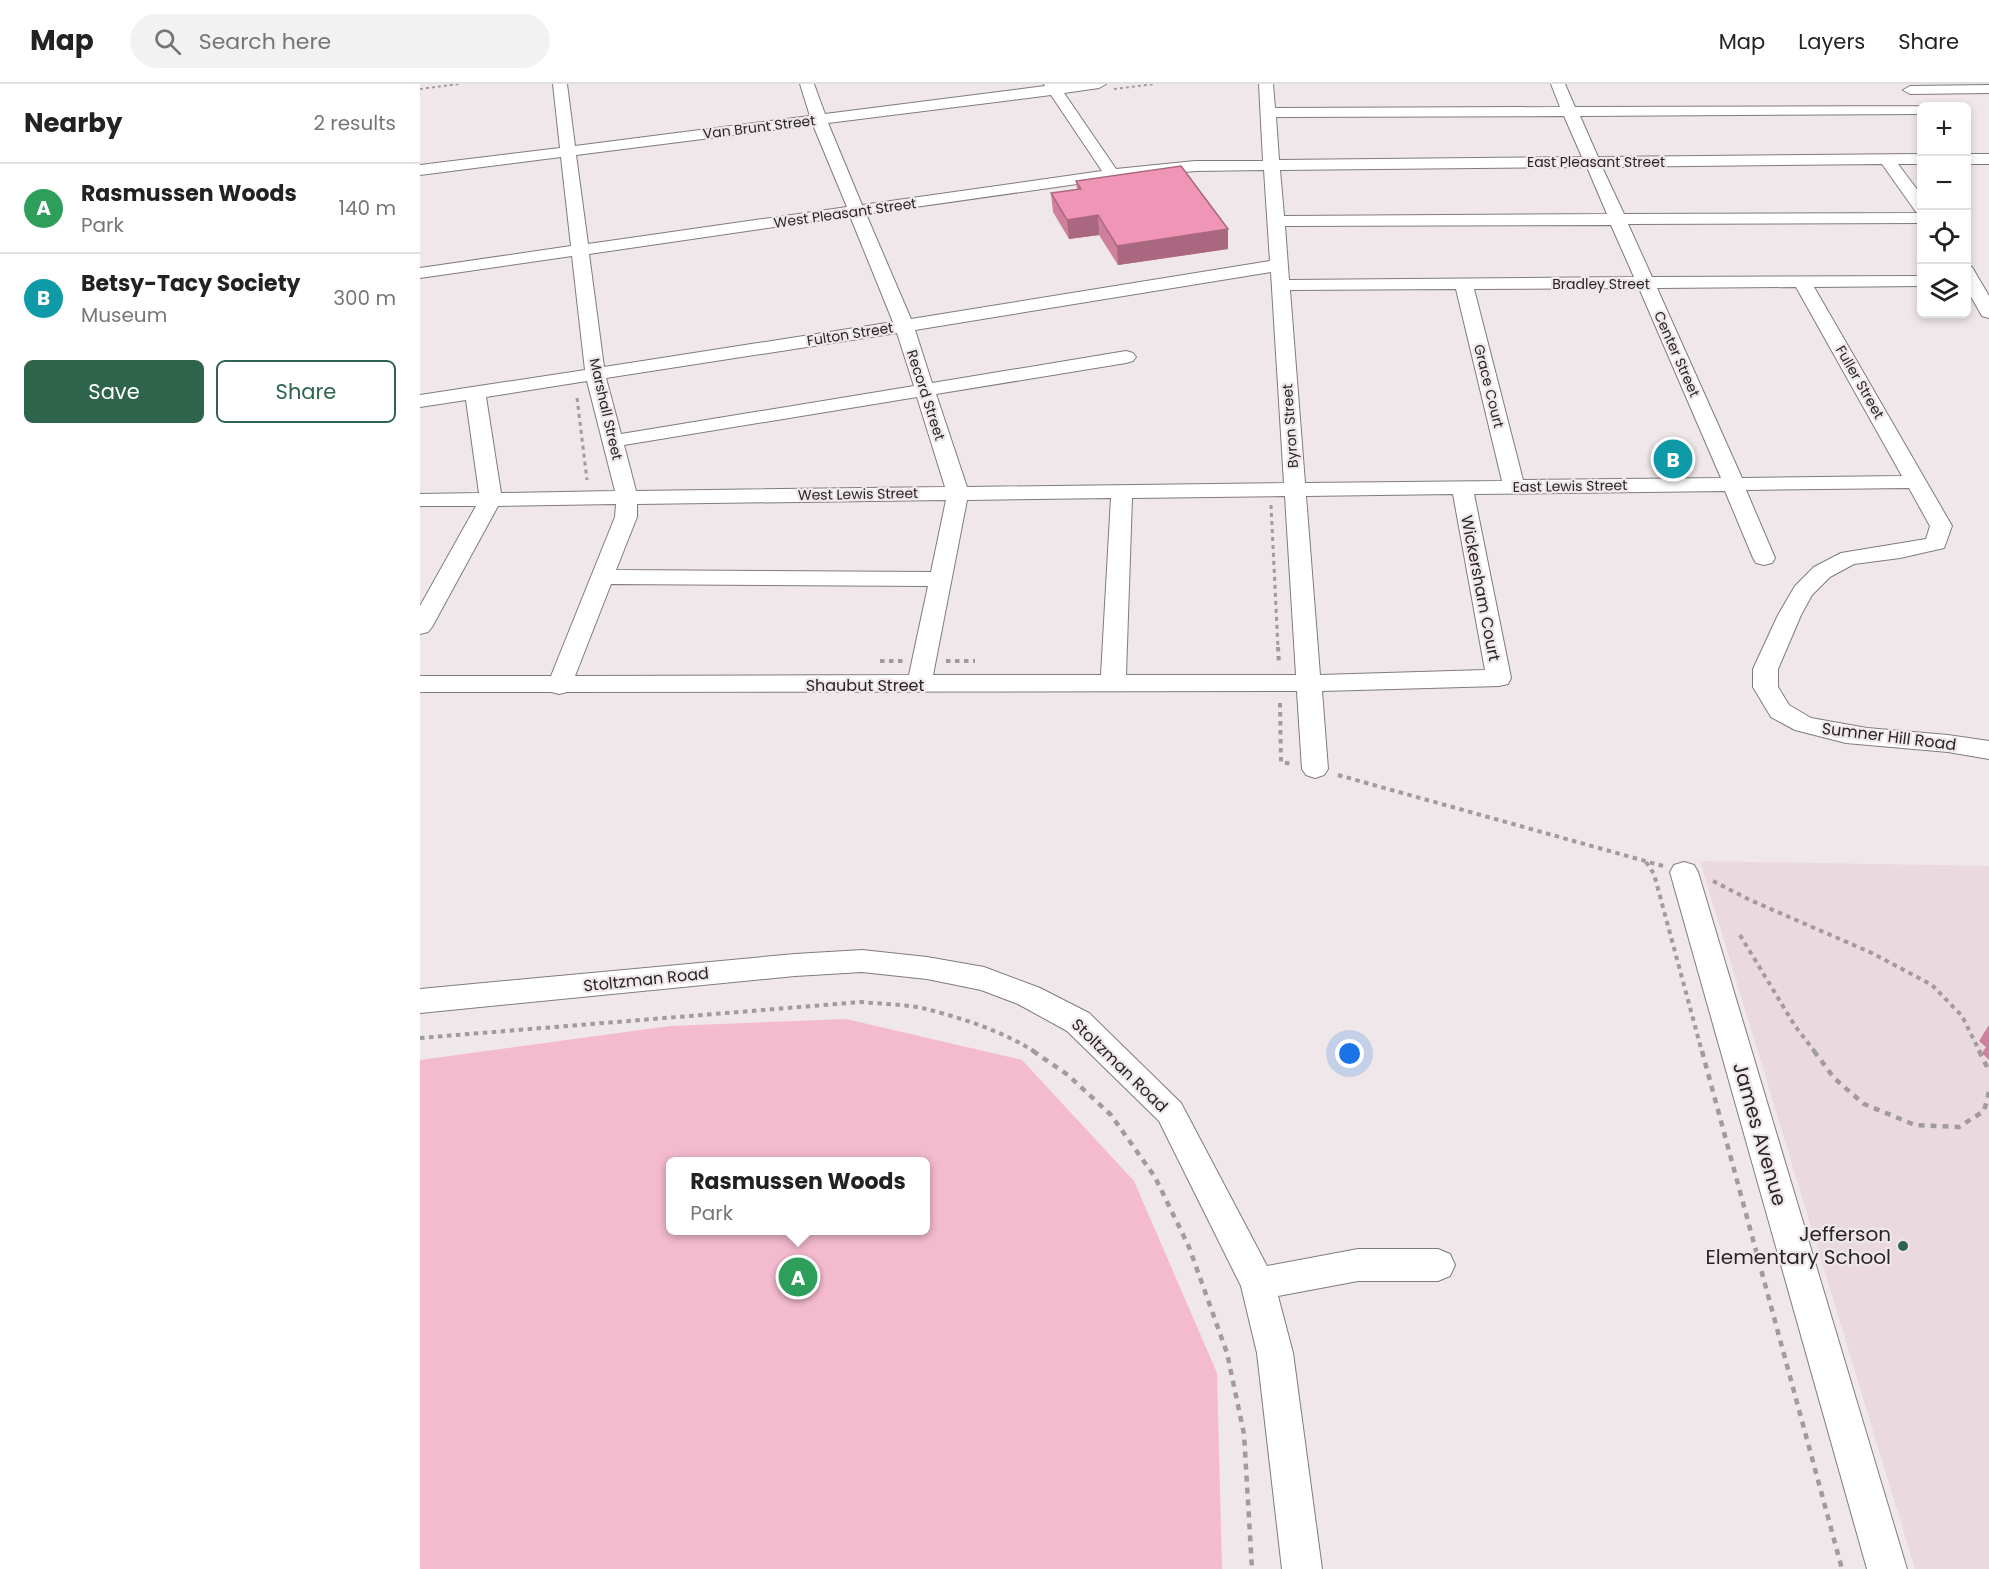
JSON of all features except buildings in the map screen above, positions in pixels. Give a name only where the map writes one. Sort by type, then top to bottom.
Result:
[{"type":"street","name":"Marshall Street","points":[[559,686],[626,517],[627,497],[595,374],[560,84]]},
{"type":"street","name":"Record Street","points":[[807,84],[819,120],[904,326],[958,493],[920,685]]},
{"type":"street","name":"Van Brunt Street","points":[[420,170],[819,120],[1053,87],[1099,84]]},
{"type":"street","name":"Byron Street","points":[[1266,84],[1315,769]]},
{"type":"street","name":"Center Street","points":[[1558,84],[1734,484],[1736,495],[1764,558]]},
{"type":"street","points":[[1053,87],[1112,174]]},
{"type":"street","points":[[1907,87],[1989,89]]},
{"type":"street","points":[[1907,87],[1918,102]]},
{"type":"street","points":[[1268,113],[1917,108]]},
{"type":"street","points":[[1886,159],[1917,201]]},
{"type":"street","name":"East Pleasant Street","points":[[1272,164],[1917,159]]},
{"type":"street","points":[[1971,159],[1989,159]]},
{"type":"street","name":"West Pleasant Street","points":[[420,273],[1112,174],[1195,166],[1272,164]]},
{"type":"street","points":[[1276,220],[1917,218]]},
{"type":"street","name":"Fulton Street","points":[[420,400],[904,326],[1279,265]]},
{"type":"street","points":[[1971,280],[1989,312]]},
{"type":"street","name":"Bradley Street","points":[[1280,285],[1917,281]]},
{"type":"street","name":"Fuller Street","points":[[1803,283],[1918,482]]},
{"type":"street","name":"Grace Court","points":[[1464,285],[1514,487]]},
{"type":"street","points":[[613,441],[1126,357]]},
{"type":"street","points":[[420,627],[491,499],[475,392]]},
{"type":"street","name":"East Lewis Street","points":[[1295,489],[1918,482]]},
{"type":"street","name":"Sumner Hill Road","points":[[1918,482],[1941,526],[1936,543],[1835,562],[1820,573],[1793,607],[1782,631],[1764,672],[1767,692],[1791,719],[1813,727],[1842,734],[1966,745],[1989,750]]},
{"type":"street","name":"Wickersham Court","points":[[1309,684],[1499,678],[1462,487]]},
{"type":"street","name":"West Lewis Street","points":[[420,500],[1295,489]]},
{"type":"street","points":[[1113,684],[1122,491]]},
{"type":"street","points":[[602,577],[940,579]]},
{"type":"street","name":"Shaubut Street","points":[[420,684],[559,686],[1309,684]]},
{"type":"street","name":"James Avenue","points":[[1684,872],[1887,1569]]},
{"type":"street","name":"Stoltzman Road","points":[[420,1001],[783,966],[862,961],[927,968],[984,979],[1029,996],[1078,1022],[1170,1112],[1258,1284],[1275,1353],[1302,1569]]},
{"type":"street","points":[[1258,1284],[1358,1265],[1438,1265]]},
{"type":"path","points":[[420,88],[459,84]]},
{"type":"path","points":[[1270,490],[1280,684],[1281,762],[1315,769]]},
{"type":"path","points":[[1646,861],[1654,874],[1842,1569]]},
{"type":"path","points":[[1740,934],[1808,1043],[1834,1078],[1864,1104],[1915,1125],[1959,1127],[1984,1111],[1989,1092]]},
{"type":"path","points":[[420,1038],[861,1002],[920,1008],[970,1023],[1024,1045],[1068,1075],[1111,1115],[1155,1177],[1189,1247],[1227,1353],[1236,1390],[1244,1434],[1252,1569]]},
{"type":"shaded area","name":"Jefferson Elementary School","points":[[1700,861],[1989,866],[1989,1569],[1915,1569]]},
{"type":"shaded area","points":[[846,1019],[1022,1060],[1134,1181],[1217,1373],[1222,1569],[420,1569],[420,1060],[670,1026]]},
{"type":"place","name":"Betsy-Tacy Society","points":[[1673,459]]},
{"type":"place","name":"Jefferson Elementary School","points":[[1903,1246]]},
{"type":"place","name":"Rasmussen Woods","points":[[798,1277]]}]
